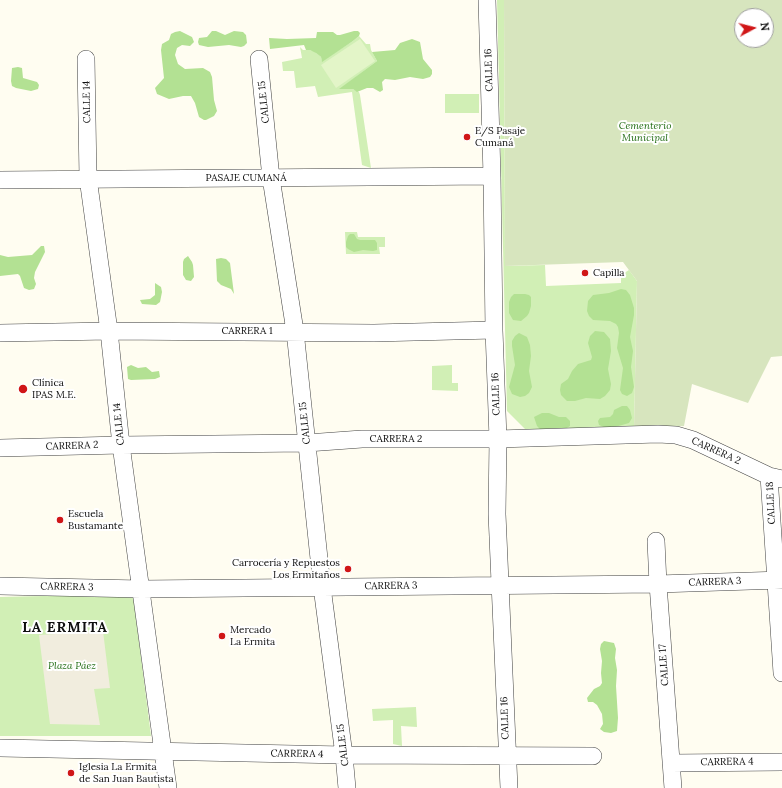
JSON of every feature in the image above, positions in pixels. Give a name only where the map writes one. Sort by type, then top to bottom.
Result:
[{"type":"street","name":"CALLE 16","points":[[487,0],[492,176],[494,330],[498,440],[497,514],[509,788]]},
{"type":"street","name":"CALLE 14","points":[[86,59],[88,178],[109,331],[121,444],[168,788]]},
{"type":"street","name":"CALLE 15","points":[[259,59],[271,178],[295,331],[322,587],[347,788]]},
{"type":"street","name":"PASAJE CUMANÁ","points":[[0,180],[88,178],[492,176]]},
{"type":"street","name":"CARRERA 1","points":[[0,333],[109,331],[295,331],[374,333],[494,330]]},
{"type":"street","name":"CARRERA 2","points":[[0,448],[121,444],[307,443],[362,439],[498,440],[658,434],[676,435],[693,440],[776,478]]},
{"type":"street","name":"CALLE 18","points":[[776,478],[782,673]]},
{"type":"street","name":"CALLE 17","points":[[656,541],[673,788]]},
{"type":"street","name":"CARRERA 3","points":[[0,586],[142,589],[658,584],[779,580]]},
{"type":"street","name":"CARRERA 4","points":[[0,748],[344,755],[593,756]]},
{"type":"street","name":"CARRERA 4","points":[[671,763],[782,762]]},
{"type":"green space","points":[[497,0],[504,0],[505,266],[545,265],[546,286],[621,283],[621,275],[629,270],[637,281],[634,428],[528,432],[507,411]]},
{"type":"green space","name":"Cementerio Municipal","points":[[504,0],[782,0],[782,356],[771,357],[748,403],[692,384],[684,426],[634,428],[637,281],[623,262],[505,266]]},
{"type":"green space","points":[[180,31],[192,37],[194,42],[190,46],[182,45],[177,48],[175,55],[178,64],[185,69],[203,68],[210,72],[212,77],[214,100],[217,111],[214,116],[206,120],[199,117],[195,103],[191,96],[169,99],[157,94],[155,88],[164,78],[161,50],[162,44],[169,40],[171,34]]},
{"type":"green space","points":[[212,31],[225,35],[234,31],[243,32],[246,35],[247,43],[241,47],[229,45],[208,47],[199,45],[199,38],[207,37]]},
{"type":"green space","points":[[358,31],[360,33],[359,36],[322,62],[321,57],[310,50],[306,50],[304,45],[270,49],[269,38],[316,38],[317,32],[333,32],[340,35]]},
{"type":"green space","points":[[359,36],[366,44],[370,44],[371,50],[377,61],[340,89],[353,89],[359,92],[371,168],[362,165],[352,92],[318,97],[315,86],[296,88],[294,71],[283,71],[282,62],[302,58],[300,47],[303,50],[314,51],[321,57],[322,61]]},
{"type":"green space","points":[[360,39],[375,61],[336,88],[321,65]]},
{"type":"green space","points":[[412,39],[420,42],[423,59],[432,70],[430,77],[423,79],[410,77],[395,80],[385,79],[382,82],[383,90],[380,92],[373,88],[367,88],[357,92],[353,89],[339,89],[377,61],[372,52],[395,50],[400,43]]},
{"type":"green space","points":[[12,68],[22,68],[23,78],[37,82],[39,85],[38,89],[31,91],[12,86]]},
{"type":"green space","points":[[445,94],[479,94],[479,113],[445,113]]},
{"type":"green space","points":[[345,232],[357,232],[358,237],[385,237],[385,247],[379,247],[380,254],[346,254]]},
{"type":"green space","points":[[350,234],[354,234],[357,239],[360,240],[375,240],[377,243],[377,250],[363,250],[354,252],[348,249],[346,247],[346,242]]},
{"type":"green space","points":[[41,246],[44,246],[45,252],[35,272],[34,278],[36,284],[34,289],[29,290],[24,288],[18,274],[0,276],[0,255],[8,257],[32,255]]},
{"type":"green space","points":[[188,256],[193,265],[194,277],[191,281],[186,280],[183,275],[183,262]]},
{"type":"green space","points":[[216,259],[226,259],[230,263],[234,294],[231,289],[221,285],[217,281]]},
{"type":"green space","points":[[155,283],[161,287],[162,292],[160,302],[156,305],[142,304],[140,300],[150,299],[155,295]]},
{"type":"green space","points":[[621,289],[626,290],[630,295],[634,308],[630,337],[633,351],[631,367],[634,387],[632,393],[627,396],[622,394],[620,390],[623,368],[617,348],[619,333],[618,327],[610,321],[593,320],[587,311],[588,301],[593,295],[609,293]]},
{"type":"green space","points":[[514,294],[525,294],[531,297],[529,313],[521,321],[513,320],[509,313],[509,302]]},
{"type":"green space","points":[[595,331],[604,332],[610,339],[611,351],[608,369],[611,384],[610,390],[600,399],[586,398],[575,401],[567,401],[561,395],[561,384],[568,379],[578,364],[591,360],[592,357],[588,343],[590,336]]},
{"type":"green space","points":[[519,333],[527,337],[530,345],[531,356],[529,371],[532,387],[529,393],[520,397],[512,394],[509,387],[515,365],[512,341]]},
{"type":"green space","points":[[131,365],[138,368],[146,367],[152,372],[159,371],[160,377],[155,379],[128,379],[127,367]]},
{"type":"green space","points":[[452,365],[452,383],[458,383],[458,391],[432,390],[432,366]]},
{"type":"green space","points":[[622,406],[627,406],[630,410],[632,418],[629,423],[615,427],[604,427],[599,425],[598,421],[600,418],[610,417],[614,410]]},
{"type":"green space","points":[[542,413],[566,417],[570,421],[570,426],[565,429],[540,429],[537,426],[534,417]]},
{"type":"green space","name":"Plaza Páez","points":[[133,594],[151,736],[0,736],[0,597]]},
{"type":"green space","points":[[604,641],[614,643],[616,649],[615,658],[617,670],[616,686],[618,718],[617,731],[611,733],[604,732],[600,729],[603,724],[602,714],[597,705],[593,702],[588,702],[587,698],[594,689],[602,683],[602,661],[600,649],[601,644]]},
{"type":"green space","points":[[416,707],[417,727],[401,726],[402,746],[393,744],[393,720],[373,721],[372,709]]},
{"type":"shaded area","points":[[103,631],[110,688],[94,689],[100,725],[50,724],[39,635]]},
{"type":"place","name":"E/S Pasaje Cumaná","points":[[467,137]]},
{"type":"place","name":"Capilla","points":[[585,273]]},
{"type":"place","name":"Clínica IPAS M.E.","points":[[23,389]]},
{"type":"place","name":"Escuela Bustamante","points":[[60,520]]},
{"type":"place","name":"Carrocería y Repuestos Los Ermitaños","points":[[348,569]]},
{"type":"place","name":"Mercado La Ermita","points":[[222,636]]},
{"type":"place","name":"Iglesia La Ermita de San Juan Bautista","points":[[71,773]]},
{"type":"district","name":"LA ERMITA","points":[[65,628]]}]
